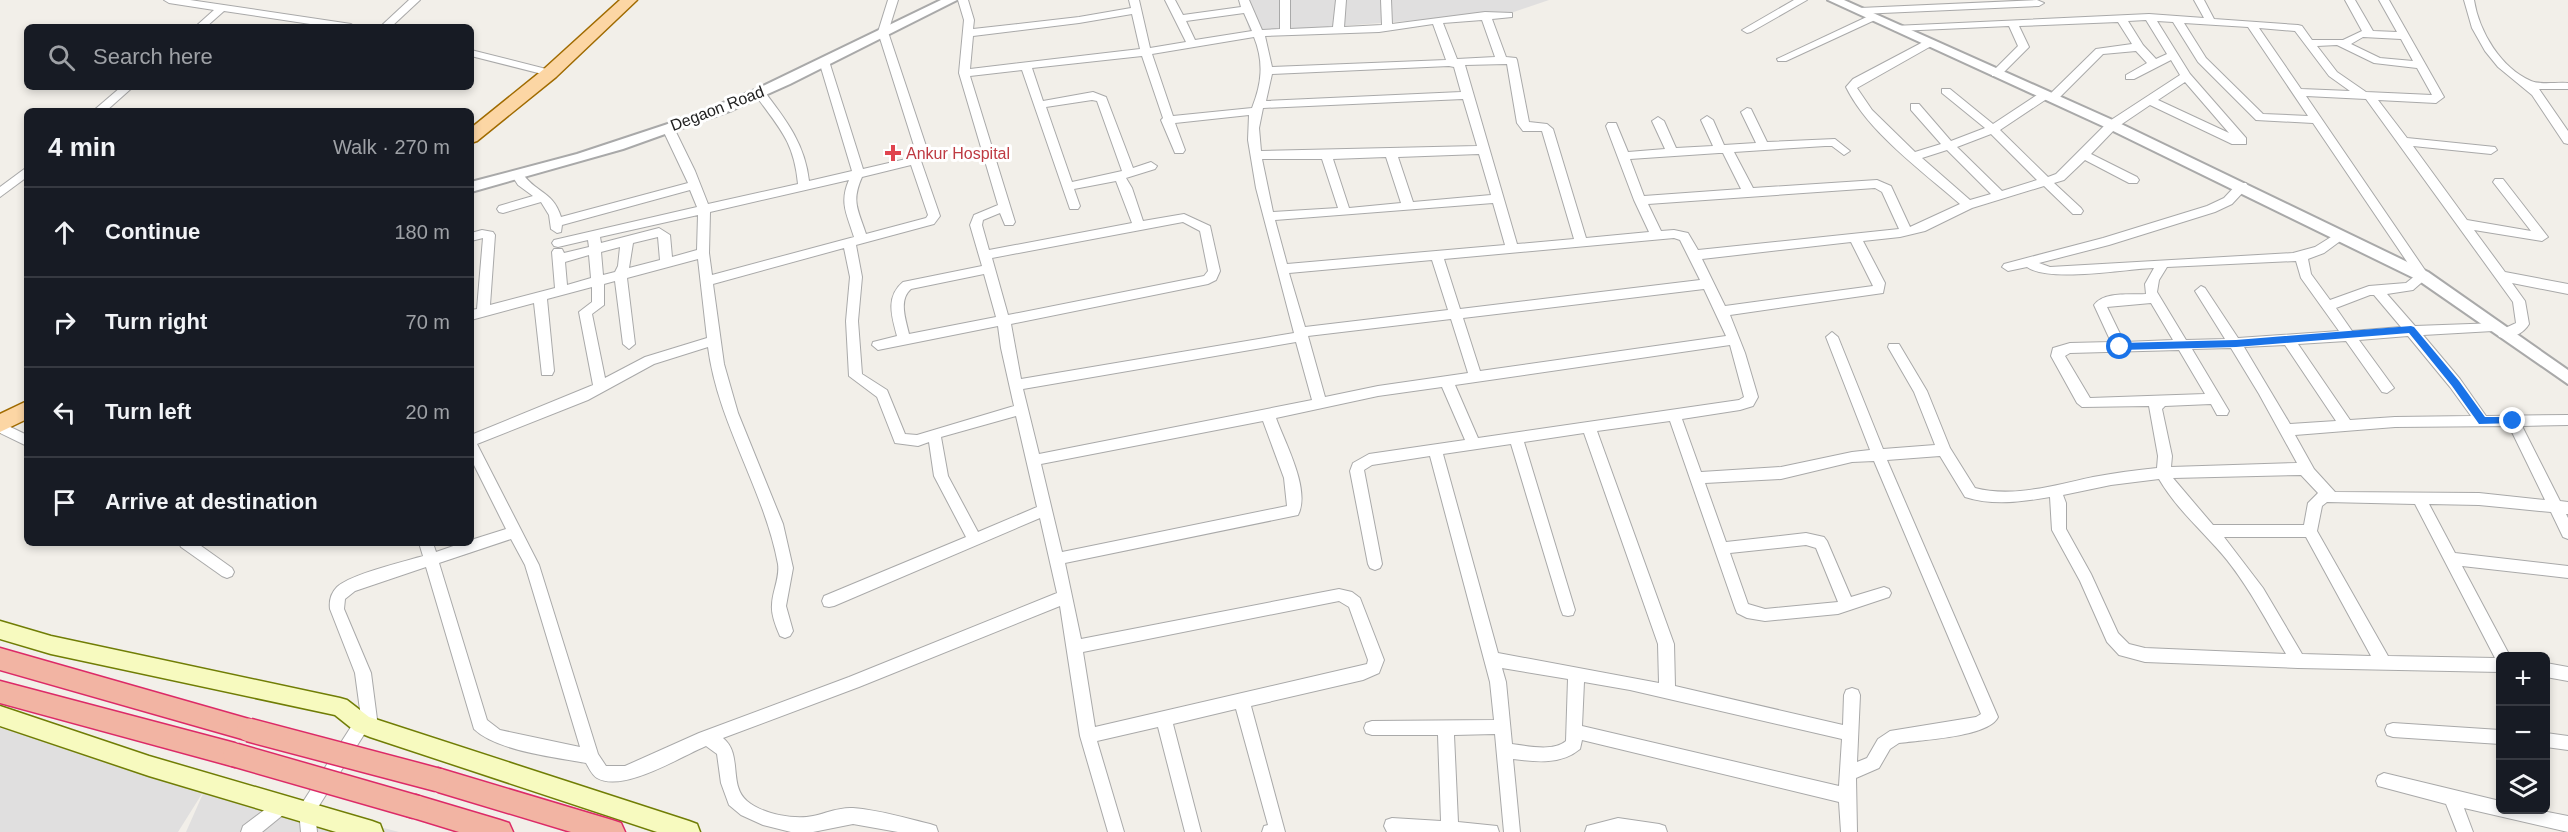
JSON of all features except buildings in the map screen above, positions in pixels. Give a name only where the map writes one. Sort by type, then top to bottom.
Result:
[{"type":"highway","points":[[0,659],[249,730],[438,780],[612,832]]},
{"type":"highway","points":[[0,692],[235,755],[500,832]]},
{"type":"main road","points":[[474,135],[550,73],[629,0]]},
{"type":"main road","points":[[0,426],[24,411]]},
{"type":"main road","points":[[0,630],[51,645],[340,707],[366,725],[689,832]]},
{"type":"main road","points":[[0,716],[149,766],[283,804],[308,822],[372,832]]},
{"type":"street","points":[[169,0],[329,24]]},
{"type":"street","points":[[388,24],[415,0]]},
{"type":"street","points":[[558,243],[915,160],[921,152],[883,32],[893,0]]},
{"type":"street","name":"Degaon Road","points":[[474,186],[614,147],[760,93],[951,0]]},
{"type":"street","points":[[963,0],[969,20],[964,73],[1009,222]]},
{"type":"street","points":[[1170,0],[1192,44]]},
{"type":"street","points":[[1285,0],[1285,32]]},
{"type":"street","points":[[1338,31],[1341,0]]},
{"type":"street","points":[[1386,0],[1387,28]]},
{"type":"street","points":[[1747,30],[1802,0]]},
{"type":"street","points":[[1834,0],[2112,125],[2242,186],[2423,276],[2568,378]]},
{"type":"street","points":[[2199,0],[2211,22]]},
{"type":"street","points":[[2350,0],[2369,34]]},
{"type":"street","points":[[2299,92],[2436,99],[2438,97],[2384,0]]},
{"type":"street","points":[[2469,0],[2473,17],[2486,45],[2503,66],[2529,85],[2568,140]]},
{"type":"street","points":[[1782,59],[1866,14],[2038,1],[2050,21]]},
{"type":"street","points":[[968,33],[1079,20],[1135,5],[1146,52],[1179,150]]},
{"type":"street","points":[[1181,18],[1246,5],[1251,22],[1258,33],[1267,71],[1253,125],[1256,155],[1269,216],[1320,404]]},
{"type":"street","points":[[204,24],[221,9]]},
{"type":"street","points":[[1485,15],[1501,59]]},
{"type":"street","points":[[964,73],[1146,52],[1258,33],[1387,28],[1437,20],[1508,15]]},
{"type":"street","points":[[1898,28],[2149,17],[2298,28],[2334,74],[2367,96],[2405,142],[2519,301],[2523,313],[2523,324],[2519,329],[2411,330],[2289,340],[2063,348],[2058,351],[2058,356],[2082,399],[2087,403],[2213,399]]},
{"type":"street","points":[[2149,17],[2186,76],[2242,141],[2236,141],[2149,100]]},
{"type":"street","points":[[2121,18],[2139,47],[2154,64]]},
{"type":"street","points":[[1437,20],[1467,95],[1512,249]]},
{"type":"street","points":[[2177,20],[2202,60],[2260,117],[2317,120]]},
{"type":"street","points":[[1996,74],[2024,47],[2012,22]]},
{"type":"street","points":[[2251,24],[2423,276]]},
{"type":"street","points":[[2345,44],[2356,36],[2369,34],[2404,36]]},
{"type":"street","points":[[1929,43],[1857,81],[1851,87],[1856,99],[1968,205]]},
{"type":"street","points":[[2310,43],[2345,44],[2378,61],[2421,65]]},
{"type":"street","points":[[1914,156],[1994,129],[2048,96],[2100,51],[2139,47]]},
{"type":"street","points":[[474,54],[550,73]]},
{"type":"street","points":[[2130,77],[2173,55]]},
{"type":"street","points":[[1267,71],[1456,64],[1501,59],[1514,62],[1525,126],[1547,129],[1581,242]]},
{"type":"street","points":[[824,61],[858,172],[849,193],[855,240],[856,277],[852,321],[856,376],[882,394],[900,438],[918,441],[934,434],[1022,409]]},
{"type":"street","points":[[1026,66],[1074,206]]},
{"type":"street","points":[[1695,255],[1906,232],[1921,228],[1968,205],[2060,177],[2112,125],[2186,76]]},
{"type":"street","points":[[2529,85],[2568,86]]},
{"type":"street","points":[[103,108],[124,90]]},
{"type":"street","points":[[1946,91],[1994,129],[2044,182],[2077,211]]},
{"type":"street","points":[[760,93],[784,122],[797,145],[802,160],[804,186]]},
{"type":"street","points":[[1167,120],[1258,108],[1467,95]]},
{"type":"street","points":[[1038,105],[1093,96],[1102,99],[1126,188],[1139,226]]},
{"type":"street","points":[[1915,107],[1949,146],[1998,194]]},
{"type":"street","points":[[1747,112],[1764,147]]},
{"type":"street","points":[[1707,120],[1749,193]]},
{"type":"street","points":[[1658,121],[1672,153]]},
{"type":"street","points":[[1612,126],[1640,201],[1657,235]]},
{"type":"street","points":[[668,128],[704,210],[703,253],[714,341],[726,398],[776,524],[786,568],[779,606],[785,631]]},
{"type":"street","points":[[1622,156],[1825,142],[1835,143],[1844,151]]},
{"type":"street","points":[[2405,142],[2491,150]]},
{"type":"street","points":[[1256,155],[1483,150]]},
{"type":"street","points":[[1391,153],[1408,206]]},
{"type":"street","points":[[1326,155],[1345,212]]},
{"type":"street","points":[[2084,155],[2133,180]]},
{"type":"street","points":[[706,280],[932,219],[933,211],[915,160]]},
{"type":"street","points":[[1067,187],[1124,175],[1151,166]]},
{"type":"street","points":[[0,193],[24,173]]},
{"type":"street","points":[[517,174],[525,186],[544,197],[554,207],[561,291]]},
{"type":"street","points":[[2463,224],[2542,237],[2499,182]]},
{"type":"street","points":[[1640,201],[1877,184],[1887,189],[1906,232]]},
{"type":"street","points":[[557,222],[694,185]]},
{"type":"street","points":[[2008,267],[2211,209],[2228,201],[2242,186]]},
{"type":"street","points":[[503,208],[544,197]]},
{"type":"street","points":[[1269,216],[1497,199]]},
{"type":"street","points":[[1004,207],[976,221],[1004,322],[1007,348],[1057,559],[1075,647],[1088,736],[1116,832]]},
{"type":"street","points":[[878,345],[1004,322],[1208,280],[1212,277],[1214,270],[1206,229],[1184,218],[1139,226],[986,262],[907,285],[900,289],[897,296],[904,340]]},
{"type":"street","points":[[559,259],[662,232],[666,262]]},
{"type":"street","points":[[594,234],[598,305],[585,312],[600,388]]},
{"type":"street","points":[[474,236],[489,235],[477,314],[703,253]]},
{"type":"street","points":[[1284,269],[1657,235],[1684,236],[1722,311],[1749,386],[1752,397],[1748,402],[1369,460],[1358,467],[1375,564]]},
{"type":"street","points":[[2030,262],[2037,268],[2050,271],[2302,256],[2324,250],[2339,236]]},
{"type":"street","points":[[1722,311],[1879,290],[1879,283],[1855,238]]},
{"type":"street","points":[[627,241],[624,266],[620,274],[629,344]]},
{"type":"street","points":[[1437,255],[1475,376]]},
{"type":"street","points":[[2302,256],[2305,275],[2387,388]]},
{"type":"street","points":[[2164,263],[2150,286],[2213,399],[2222,411]]},
{"type":"street","points":[[2328,306],[2377,290],[2409,287],[2423,276]]},
{"type":"street","points":[[2501,276],[2568,289]]},
{"type":"street","points":[[1017,385],[1302,334],[1455,313],[1708,284]]},
{"type":"street","points":[[2377,290],[2455,383],[2482,421]]},
{"type":"street","points":[[2201,291],[2236,343],[2308,471],[2326,494],[2338,499],[2479,499],[2562,507]]},
{"type":"street","points":[[540,296],[547,371]]},
{"type":"street","points":[[2120,347],[2100,305],[2106,301],[2155,298]]},
{"type":"street","points":[[1832,337],[1878,454],[1990,717],[1979,724],[1896,736],[1884,744],[1873,762],[1848,774]]},
{"type":"street","points":[[1034,460],[1268,415],[1378,391],[1734,340]]},
{"type":"street","points":[[2289,340],[2347,427]]},
{"type":"street","points":[[474,446],[600,388],[650,360],[714,341]]},
{"type":"street","points":[[1894,347],[1920,391],[1944,450],[1964,486],[1970,494],[1977,497],[2003,497],[2055,491],[2128,477],[2187,471],[2295,469],[2308,471]]},
{"type":"street","points":[[1446,380],[1473,445]]},
{"type":"street","points":[[2161,400],[2155,408],[2165,456],[2164,475],[2173,490],[2233,557],[2258,592],[2298,661]]},
{"type":"street","points":[[1674,414],[1723,548],[1742,608],[1752,613],[1765,615],[1847,606],[1868,596],[1884,593]]},
{"type":"street","points":[[1057,559],[1293,511],[1296,505],[1293,487],[1268,415]]},
{"type":"street","points":[[2285,430],[2395,422],[2568,420]]},
{"type":"street","points":[[2513,421],[2562,507],[2568,533]]},
{"type":"street","points":[[0,426],[24,439]]},
{"type":"street","points":[[1589,427],[1666,644],[1667,691]]},
{"type":"street","points":[[934,434],[941,476],[975,540]]},
{"type":"street","points":[[1516,438],[1568,610]]},
{"type":"street","points":[[1435,450],[1492,659],[1503,727],[1512,832]]},
{"type":"street","points":[[1696,478],[1781,473],[1878,454],[1944,450]]},
{"type":"street","points":[[474,451],[532,565],[591,758],[601,772],[611,775],[626,774],[705,738],[854,682],[1065,597]]},
{"type":"street","points":[[2055,491],[2059,503],[2059,530],[2086,578],[2117,645],[2132,653],[2298,661],[2496,665]]},
{"type":"street","points":[[2326,494],[2315,503],[2310,531],[2384,662]]},
{"type":"street","points":[[2419,499],[2499,652]]},
{"type":"street","points":[[830,601],[1046,510]]},
{"type":"street","points":[[2211,531],[2310,531]]},
{"type":"street","points":[[474,545],[514,532]]},
{"type":"street","points":[[1723,548],[1806,539],[1819,541],[1847,606]]},
{"type":"street","points":[[194,546],[227,572]]},
{"type":"street","points":[[427,546],[480,723],[488,732],[497,737],[591,758]]},
{"type":"street","points":[[308,822],[366,725],[363,673],[357,653],[345,634],[336,600],[339,594],[350,586],[472,546]]},
{"type":"street","points":[[2451,559],[2568,572]]},
{"type":"street","points":[[1075,647],[1332,596],[1347,597],[1355,603],[1376,660],[1374,668],[1364,673],[1088,736]]},
{"type":"street","points":[[1492,659],[1667,691],[1850,734]]},
{"type":"street","points":[[2550,671],[2568,674]]},
{"type":"street","points":[[1505,751],[1559,753],[1568,751],[1574,744],[1576,673]]},
{"type":"street","points":[[1849,832],[1847,796],[1852,695]]},
{"type":"street","points":[[1242,701],[1278,830],[1270,832]]},
{"type":"street","points":[[1164,719],[1193,832]]},
{"type":"street","points":[[1372,728],[1503,727]]},
{"type":"street","points":[[1446,728],[1450,829]]},
{"type":"street","points":[[2393,730],[2496,736]]},
{"type":"street","points":[[1574,731],[1847,796]]},
{"type":"street","points":[[705,738],[720,745],[724,752],[730,790],[742,807],[793,824],[818,827],[842,816],[855,816],[930,832]]},
{"type":"street","points":[[2550,741],[2568,743]]},
{"type":"street","points":[[2384,781],[2496,808]]},
{"type":"street","points":[[2452,798],[2465,832]]},
{"type":"street","points":[[249,832],[283,804]]},
{"type":"street","points":[[2519,814],[2562,826]]},
{"type":"street","points":[[1392,826],[1491,832]]},
{"type":"street","points":[[1593,832],[1618,826],[1659,832]]},
{"type":"shaded area","points":[[1241,0],[1549,0],[1511,13],[1250,33]]},
{"type":"shaded area","points":[[0,728],[399,832],[186,832],[205,789],[178,832],[0,832]]},
{"type":"place","name":"Ankur Hospital","points":[[893,153]]},
{"type":"route","points":[[2120,347],[2236,343],[2411,330],[2455,383],[2482,421],[2513,421]]}]
